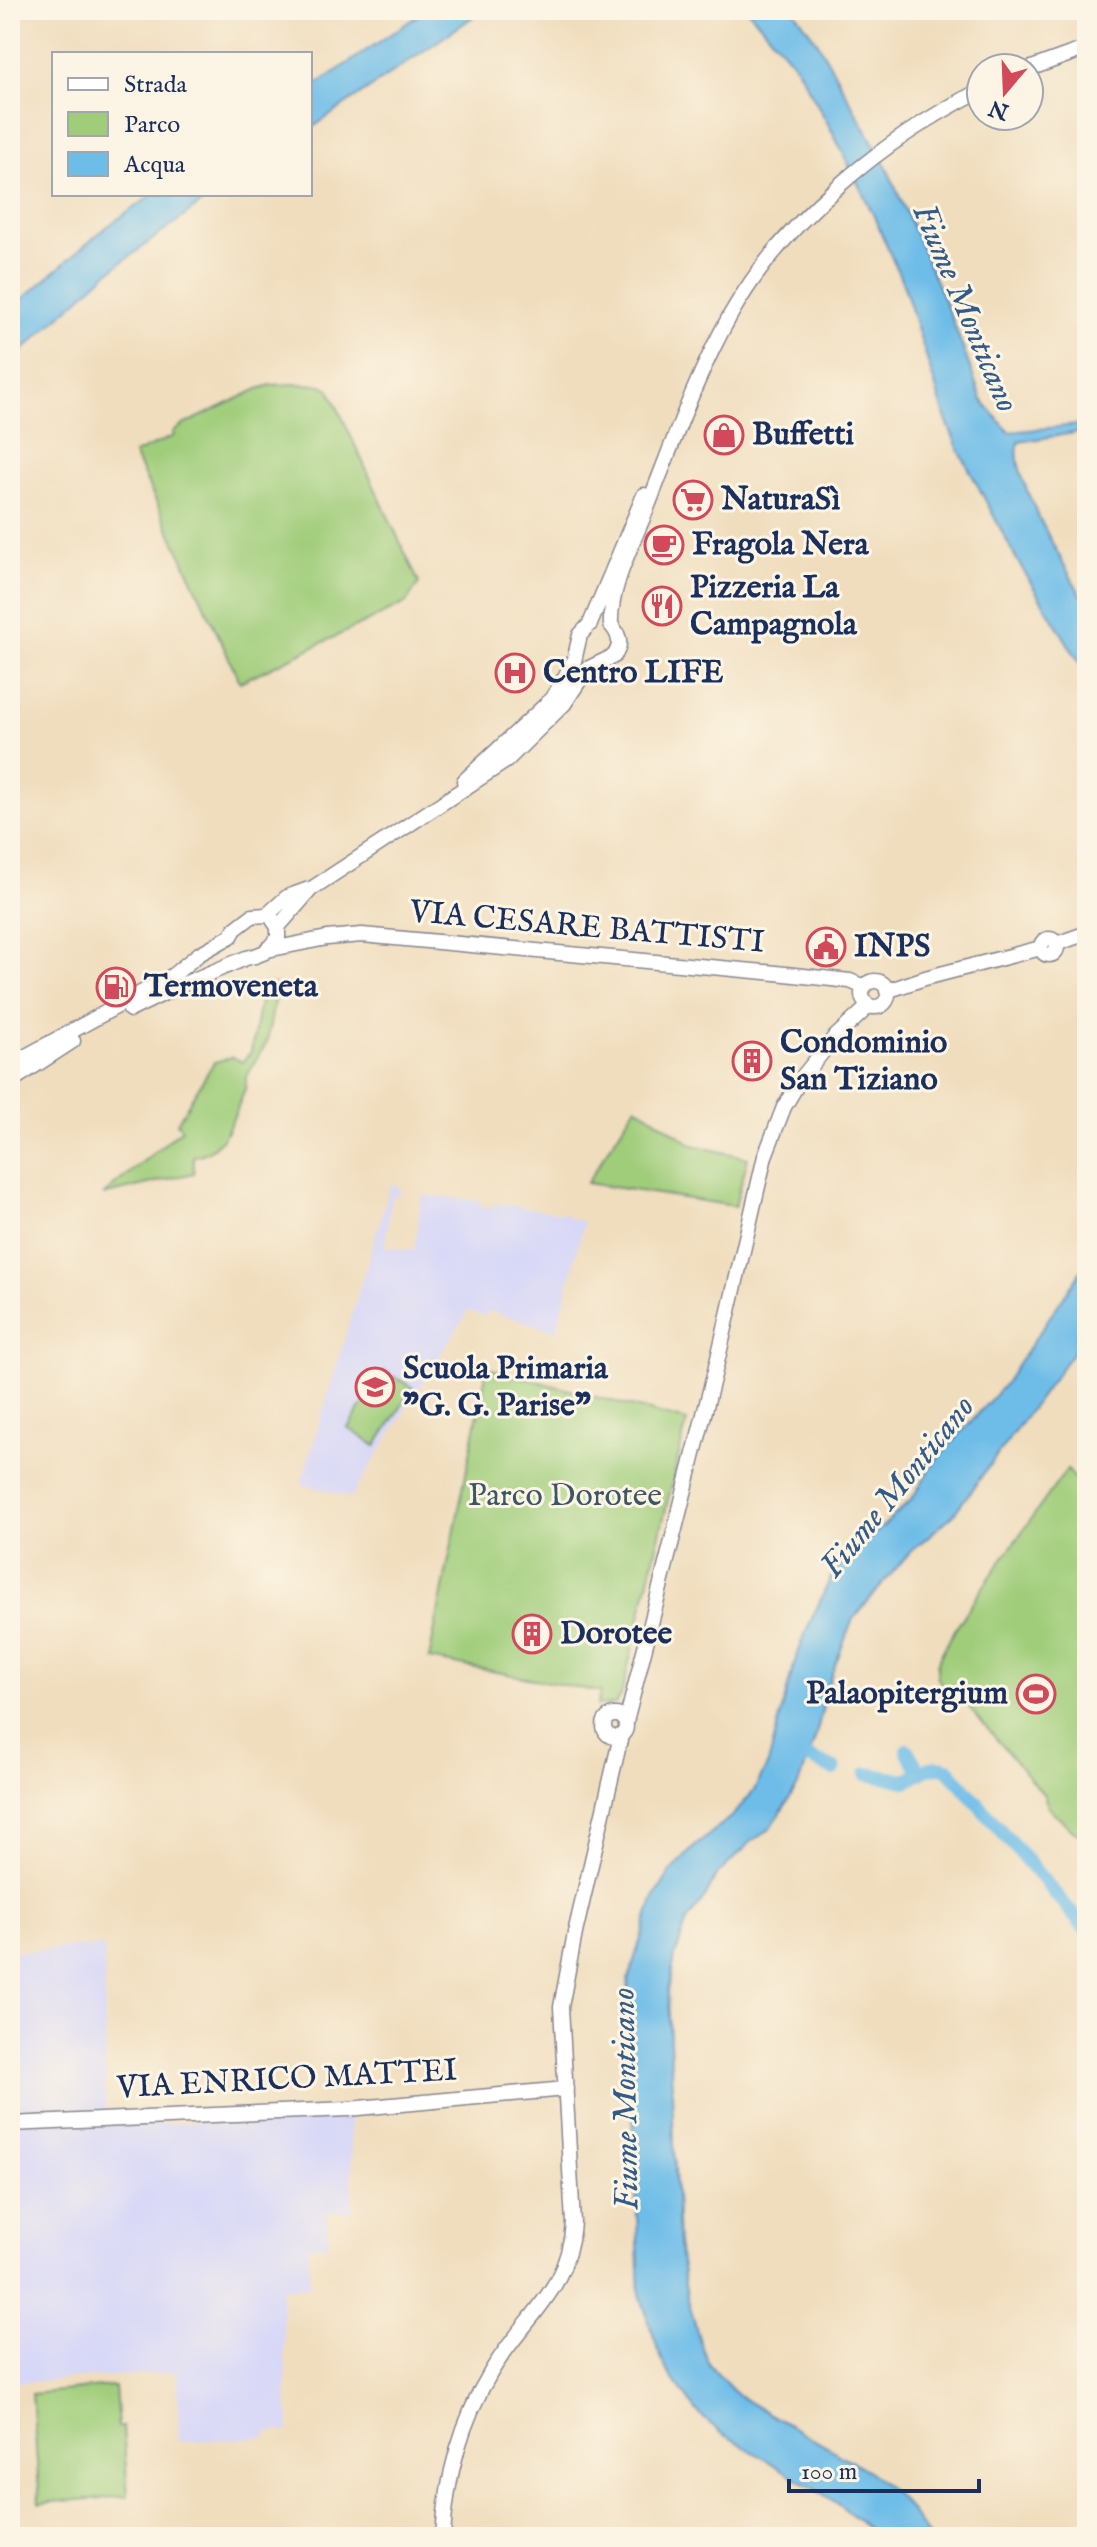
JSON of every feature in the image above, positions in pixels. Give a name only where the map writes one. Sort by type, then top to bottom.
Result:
[{"type":"street","points":[[1045,63],[1087,48]]},
{"type":"street","points":[[579,646],[588,660],[596,662],[609,660],[618,651],[619,639],[611,625],[610,611],[660,470],[718,338],[760,268],[838,188],[894,143],[941,110],[965,98]]},
{"type":"street","points":[[442,800],[520,732],[553,698],[568,674],[580,635],[590,624],[633,517],[660,470]]},
{"type":"street","points":[[590,624],[599,622],[611,625]]},
{"type":"street","points":[[10,1065],[172,976],[199,954],[231,936],[252,916],[267,915],[287,897],[311,889],[442,800],[480,779],[524,745],[564,704],[580,677],[596,662]]},
{"type":"street","points":[[10,1082],[104,1024],[179,986],[267,950],[278,938],[279,928],[311,889]]},
{"type":"street","points":[[267,915],[279,928],[304,942]]},
{"type":"street","name":"VIA CESARE BATTISTI","points":[[887,991],[1087,933]]},
{"type":"street","name":"VIA CESARE BATTISTI","points":[[267,950],[362,935],[776,973],[850,981],[864,987],[876,982],[883,985],[887,1000],[881,1006],[869,1006]]},
{"type":"street","points":[[231,936],[232,949],[246,958]]},
{"type":"street","points":[[443,2537],[455,2456],[473,2407],[492,2370],[544,2303],[567,2261],[573,2223],[561,2027],[565,1984],[616,1752],[618,1727],[632,1696],[715,1371],[765,1156],[784,1107],[800,1080],[820,1054],[869,1006],[863,1000],[864,987]]},
{"type":"street","name":"VIA ENRICO MATTEI","points":[[10,2124],[348,2109],[566,2089]]},
{"type":"shaded area","name":"Scuola Primaria \"G. G. Parise\"","points":[[391,1184],[399,1187],[400,1195],[392,1195],[385,1247],[414,1251],[422,1195],[480,1201],[481,1206],[492,1208],[496,1203],[566,1214],[569,1218],[584,1222],[557,1331],[489,1311],[485,1316],[468,1311],[351,1497],[301,1484]]},
{"type":"shaded area","points":[[104,1946],[106,2126],[350,2115],[353,2212],[327,2212],[329,2245],[308,2246],[310,2286],[281,2289],[289,2431],[267,2432],[267,2437],[179,2442],[177,2372],[10,2383],[10,1952]]},
{"type":"green space","points":[[296,384],[322,385],[329,389],[419,583],[406,603],[240,682],[134,454],[174,436],[173,432],[183,425],[258,389]]},
{"type":"green space","points":[[263,984],[277,985],[267,1042],[246,1077],[246,1087],[221,1140],[214,1148],[193,1156],[194,1173],[103,1195],[182,1129],[177,1123],[214,1062],[233,1057],[242,1062],[251,1052]]},
{"type":"green space","points":[[636,1106],[693,1145],[748,1158],[735,1206],[587,1183]]},
{"type":"green space","name":"Parco Dorotee","points":[[487,1368],[687,1421],[621,1696],[615,1704],[597,1706],[600,1692],[429,1659]]},
{"type":"green space","points":[[385,1371],[413,1388],[376,1446],[348,1428]]},
{"type":"green space","points":[[1067,1469],[1087,1495],[1087,1843],[1056,1816],[1044,1795],[957,1693],[940,1682],[937,1673],[942,1653],[954,1631]]},
{"type":"green space","points":[[115,2388],[118,2427],[123,2427],[128,2496],[40,2503],[32,2394]]},
{"type":"water","points":[[426,10],[483,10],[312,128],[312,88]]},
{"type":"water","points":[[748,10],[794,10],[818,43],[887,168],[952,319],[982,400],[1009,432],[1087,424],[1087,431],[1019,442],[1018,456],[1029,496],[1081,595],[1087,598],[1087,675],[1017,560],[959,450],[946,420],[904,286],[832,131],[796,66]]},
{"type":"water","points":[[151,196],[211,196],[106,274],[10,362],[10,310],[105,228]]},
{"type":"water","points":[[1087,1262],[1087,1333],[953,1515],[910,1552],[853,1619],[830,1678],[815,1739],[800,1782],[770,1829],[751,1842],[716,1876],[706,1896],[687,1921],[668,1991],[678,2244],[687,2296],[700,2342],[709,2365],[737,2395],[870,2472],[902,2500],[929,2537],[879,2537],[831,2499],[720,2432],[698,2413],[667,2371],[640,2294],[628,1980],[653,1900],[669,1874],[693,1848],[733,1815],[754,1791],[768,1764],[793,1668],[833,1573],[911,1500],[937,1459],[1003,1386]]},
{"type":"waterway","points":[[907,1750],[920,1773]]},
{"type":"waterway","points":[[794,1751],[834,1769]]},
{"type":"waterway","points":[[867,1774],[906,1781],[932,1768],[948,1769],[1087,1931]]},
{"type":"place","name":"Buffetti","points":[[724,435]]},
{"type":"place","name":"NaturaSì","points":[[693,500]]},
{"type":"place","name":"Fragola Nera","points":[[664,545]]},
{"type":"place","name":"Pizzeria La Campagnola","points":[[662,606]]},
{"type":"place","name":"Centro LIFE","points":[[515,673]]},
{"type":"place","name":"INPS","points":[[826,947]]},
{"type":"place","name":"Termoveneta","points":[[116,987]]},
{"type":"place","name":"Condominio San Tiziano","points":[[752,1061]]},
{"type":"place","name":"Scuola Primaria \"G. G. Parise\"","points":[[375,1387]]},
{"type":"place","name":"Dorotee","points":[[532,1634]]},
{"type":"place","name":"Palaopitergium","points":[[1036,1694]]},
{"type":"water label","name":"Fiume Monticano","points":[[965,308]]},
{"type":"water label","name":"Fiume Monticano","points":[[898,1487]]},
{"type":"water label","name":"Fiume Monticano","points":[[626,2099]]}]
